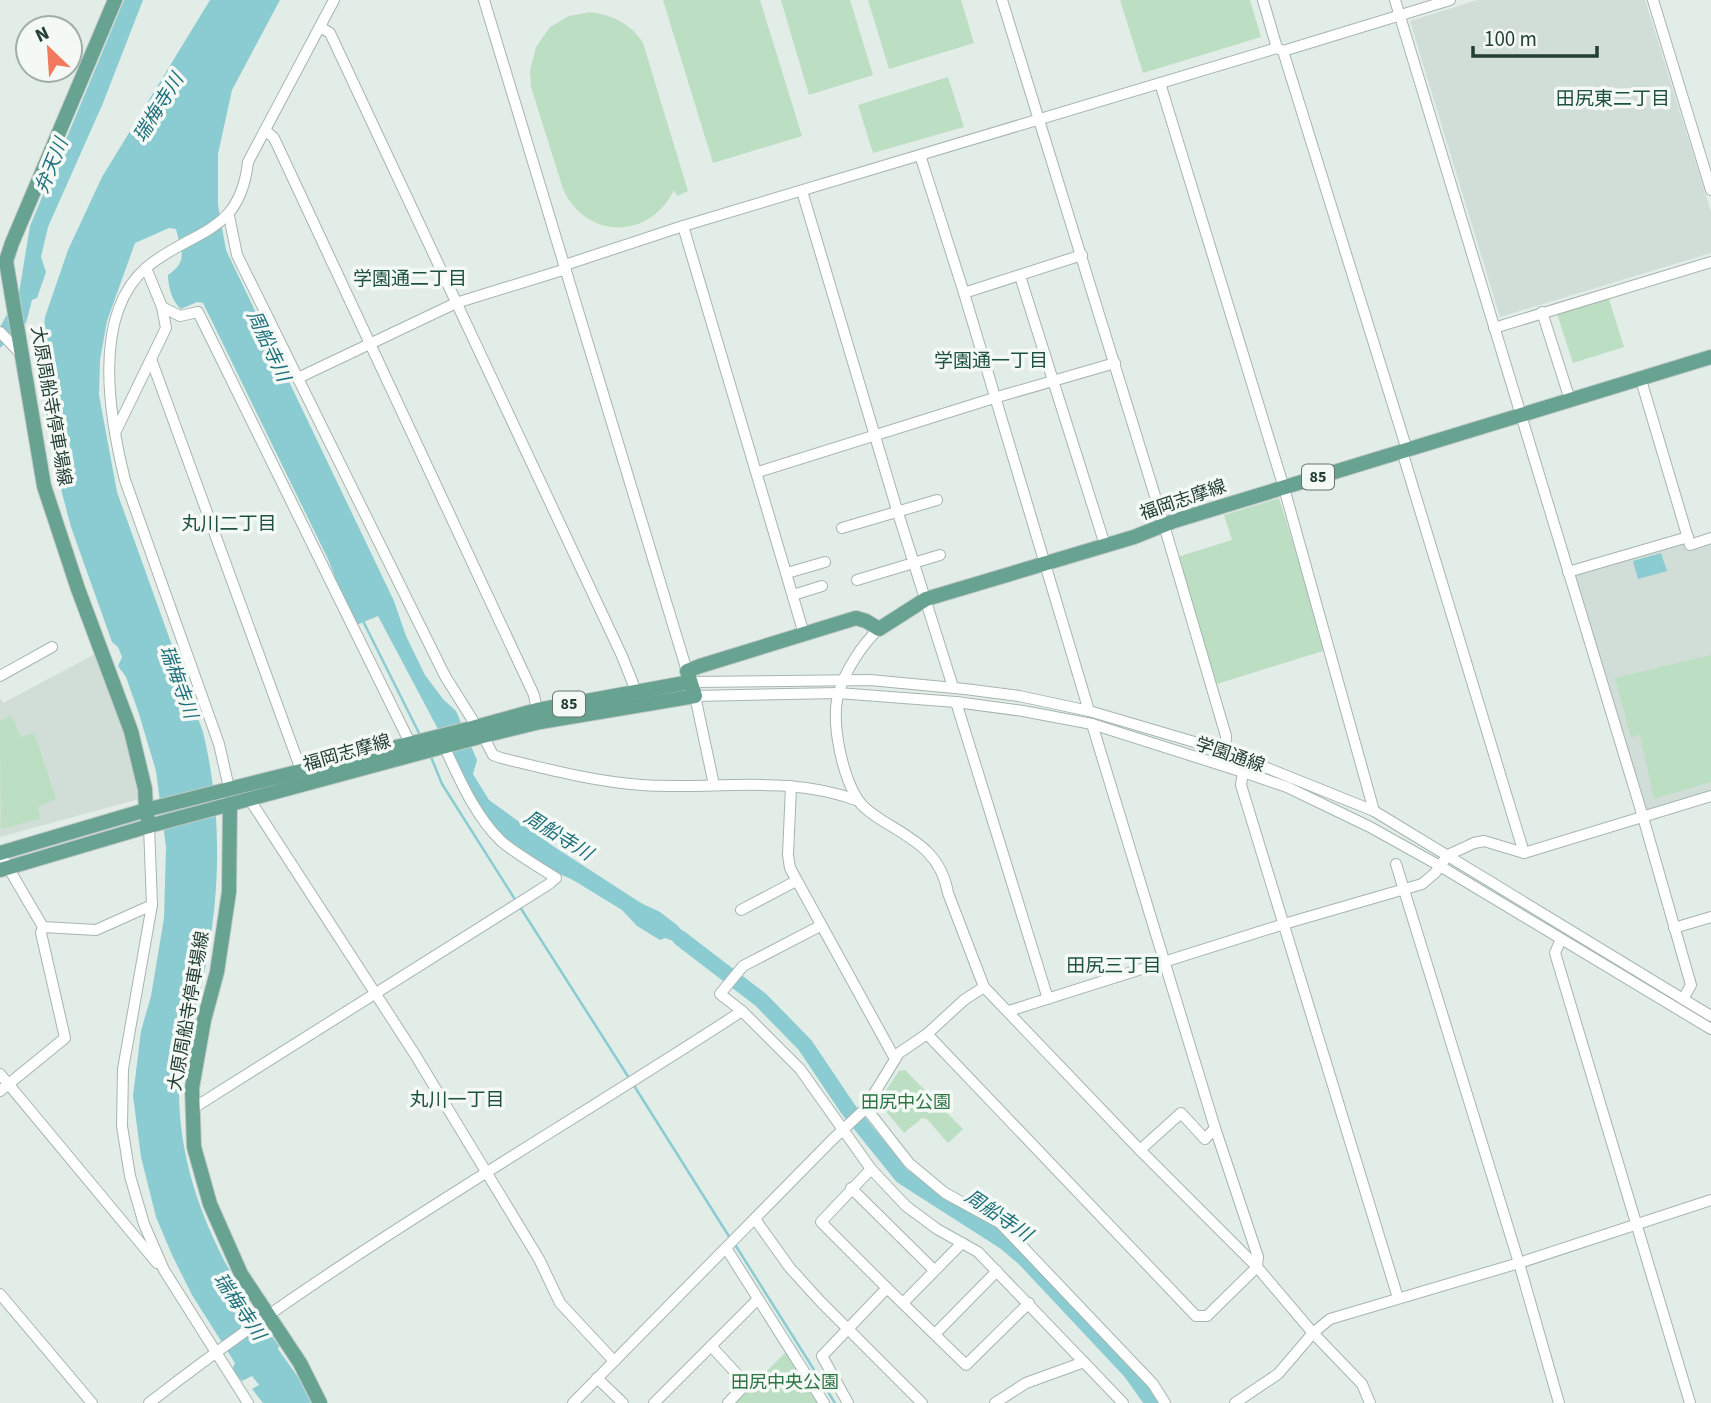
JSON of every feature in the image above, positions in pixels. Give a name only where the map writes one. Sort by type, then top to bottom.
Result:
[{"type":"main road","name":"大原周船寺停車場線","points":[[115,0],[12,243],[4,270],[44,486],[78,589],[131,731],[145,789],[149,825]]},
{"type":"main road","name":"福岡志摩線","points":[[0,853],[146,810],[301,770],[413,749],[444,746],[477,730],[691,683],[804,634],[856,618],[879,629],[926,599],[1711,357]]},
{"type":"main road","name":"福岡志摩線","points":[[538,716],[636,691],[691,683]]},
{"type":"main road","name":"85","points":[[413,749],[477,730]]},
{"type":"main road","name":"福岡志摩線","points":[[4,869],[149,825],[299,786],[413,749]]},
{"type":"main road","name":"大原周船寺停車場線","points":[[230,804],[229,892],[217,972],[204,1020],[192,1088],[194,1147],[210,1204],[241,1274],[300,1363],[320,1403]]},
{"type":"street","points":[[229,788],[219,744],[125,480],[114,435],[108,372],[112,332],[126,292],[146,268],[229,216],[246,179],[248,162],[334,0]]},
{"type":"street","points":[[484,0],[691,683],[714,785]]},
{"type":"street","points":[[1002,0],[1164,525],[1226,736],[1225,751]]},
{"type":"street","points":[[1263,0],[1405,451],[1524,853]]},
{"type":"street","points":[[1395,0],[1643,817],[1691,985],[1683,999]]},
{"type":"street","points":[[298,378],[456,303],[683,226],[1160,83],[1450,0]]},
{"type":"street","points":[[1653,0],[1711,190]]},
{"type":"street","points":[[320,27],[330,33],[636,691]]},
{"type":"street","points":[[1160,83],[1284,488],[1374,811]]},
{"type":"street","points":[[265,130],[274,138],[534,695],[538,716]]},
{"type":"street","points":[[920,155],[964,293],[1088,711]]},
{"type":"street","points":[[802,191],[913,564],[953,687]]},
{"type":"street","points":[[229,216],[237,255],[445,676],[493,755],[568,774],[642,785],[791,786],[833,791],[859,801],[877,817],[916,841],[945,876],[948,893],[985,987],[1140,1150],[1257,1267],[1362,1384],[1370,1403]]},
{"type":"street","points":[[683,226],[804,634]]},
{"type":"street","points":[[964,293],[1082,255]]},
{"type":"street","points":[[1494,328],[1711,262]]},
{"type":"street","points":[[114,435],[166,328],[162,307],[146,268]]},
{"type":"street","points":[[1020,276],[1105,545]]},
{"type":"street","points":[[162,307],[180,316],[198,312],[413,749]]},
{"type":"street","points":[[1542,313],[1570,400]]},
{"type":"street","points":[[0,332],[16,344]]},
{"type":"street","points":[[151,359],[301,770],[299,786]]},
{"type":"street","points":[[758,472],[1115,363]]},
{"type":"street","points":[[1641,380],[1690,545],[1711,538]]},
{"type":"street","points":[[842,528],[937,500]]},
{"type":"street","points":[[1568,572],[1688,537]]},
{"type":"street","points":[[858,580],[940,555]]},
{"type":"street","points":[[787,573],[825,562]]},
{"type":"street","points":[[793,595],[822,586]]},
{"type":"street","points":[[859,801],[848,779],[837,732],[838,693],[862,649],[879,629]]},
{"type":"street","points":[[0,676],[52,647]]},
{"type":"street","name":"学園通線","points":[[691,683],[870,681],[953,687],[1019,696],[1088,711],[1225,751],[1374,811],[1711,1016]]},
{"type":"street","name":"学園通線","points":[[691,683],[956,702],[1023,711],[1092,724],[1243,772],[1333,808],[1440,866],[1711,1029]]},
{"type":"street","points":[[956,702],[1048,999]]},
{"type":"street","points":[[927,1034],[1196,1316],[1207,1316],[1257,1267],[1258,1257],[1215,1128],[1092,724]]},
{"type":"street","points":[[192,1109],[377,995],[556,878],[501,841],[471,799],[444,746]]},
{"type":"street","points":[[1243,772],[1241,785],[1398,1298]]},
{"type":"street","points":[[791,786],[788,855],[790,869],[894,1058]]},
{"type":"street","points":[[1009,1011],[1284,924],[1422,884],[1448,855],[1463,846],[1484,841],[1524,853],[1711,796]]},
{"type":"street","points":[[250,800],[377,995],[539,1258],[560,1303],[614,1361]]},
{"type":"street","points":[[149,825],[152,905],[123,1069],[122,1126],[130,1177],[144,1224],[163,1270]]},
{"type":"street","points":[[0,853],[4,869],[43,927]]},
{"type":"street","points":[[1396,864],[1520,1263],[1559,1403]]},
{"type":"street","points":[[741,910],[796,881]]},
{"type":"street","points":[[43,927],[96,930],[152,905]]},
{"type":"street","points":[[1674,928],[1711,917]]},
{"type":"street","points":[[820,926],[743,966],[720,994],[742,1011],[800,1069],[871,1169],[922,1219],[978,1251],[1121,1402]]},
{"type":"street","points":[[4,1088],[65,1038],[41,933],[43,927]]},
{"type":"street","points":[[1561,939],[1555,953],[1690,1403]]},
{"type":"street","points":[[573,1403],[865,1109],[894,1058],[927,1034],[964,1000],[985,987]]},
{"type":"street","points":[[149,1403],[216,1350],[340,1265],[742,1011]]},
{"type":"street","points":[[0,1074],[4,1088],[163,1270],[248,1403]]},
{"type":"street","points":[[865,1109],[909,1163],[945,1193],[999,1223],[1153,1384],[1165,1403]]},
{"type":"street","points":[[1140,1150],[1181,1113],[1205,1139],[1215,1128]]},
{"type":"street","points":[[871,1169],[821,1222],[966,1365],[1029,1303]]},
{"type":"street","points":[[851,1188],[934,1270]]},
{"type":"street","points":[[1236,1403],[1278,1374],[1313,1332],[1330,1319],[1520,1263],[1711,1200]]},
{"type":"street","points":[[755,1219],[790,1268],[922,1403]]},
{"type":"street","points":[[904,1303],[962,1243]]},
{"type":"street","points":[[726,1248],[824,1403]]},
{"type":"street","points":[[935,1334],[998,1271]]},
{"type":"street","points":[[849,1403],[822,1356],[887,1288]]},
{"type":"street","points":[[0,1294],[92,1403]]},
{"type":"street","points":[[654,1403],[758,1298]]},
{"type":"street","points":[[711,1346],[746,1384],[728,1403]]},
{"type":"street","points":[[995,1403],[1026,1382],[1084,1363]]},
{"type":"street","points":[[597,1378],[623,1403]]},
{"type":"shaded area","points":[[1478,0],[1645,0],[1711,212],[1711,253],[1500,317],[1410,21]]},
{"type":"shaded area","points":[[1685,539],[1711,542],[1711,791],[1647,811],[1572,574]]},
{"type":"shaded area","points":[[95,654],[125,734],[139,799],[0,837],[0,698],[3,703]]},
{"type":"green space","points":[[663,0],[760,0],[802,136],[713,163]]},
{"type":"green space","points":[[781,0],[850,0],[873,75],[809,95]]},
{"type":"green space","points":[[868,0],[961,0],[974,43],[889,69]]},
{"type":"green space","points":[[1120,0],[1250,0],[1261,37],[1143,73]]},
{"type":"green space","points":[[590,12],[621,22],[643,43],[688,191],[677,196],[674,190],[650,218],[634,225],[602,225],[587,218],[573,206],[563,189],[531,87],[530,70],[536,47],[550,27],[569,16]]},
{"type":"green space","points":[[948,77],[964,127],[873,153],[858,105]]},
{"type":"green space","points":[[1609,299],[1624,347],[1573,363],[1557,314]]},
{"type":"green space","points":[[1279,498],[1326,650],[1217,684],[1177,557],[1232,540],[1224,515]]},
{"type":"green space","points":[[1711,655],[1711,782],[1654,799],[1640,735],[1631,737],[1615,678]]},
{"type":"green space","points":[[11,715],[21,737],[34,733],[56,799],[38,807],[40,819],[1,829],[0,721]]},
{"type":"green space","name":"田尻中公園","points":[[905,1070],[963,1129],[948,1143],[927,1119],[922,1118],[904,1133],[878,1102],[899,1071]]},
{"type":"green space","name":"田尻中央公園","points":[[788,1350],[823,1403],[735,1403]]},
{"type":"water","points":[[124,0],[143,0],[103,103],[48,227],[41,257],[46,272],[37,298],[32,300],[26,323],[0,348],[0,327],[19,293],[30,226]]},
{"type":"water","name":"瑞梅寺川","points":[[210,0],[280,0],[232,90],[218,154],[218,205],[226,250],[394,601],[406,636],[425,675],[456,711],[477,760],[473,774],[489,800],[553,846],[641,903],[660,912],[677,925],[697,947],[694,955],[679,943],[665,938],[660,940],[637,926],[622,910],[551,870],[501,836],[483,814],[378,616],[354,626],[328,559],[203,303],[197,302],[181,309],[173,298],[168,275],[179,265],[182,255],[176,229],[169,228],[135,243],[107,321],[100,360],[99,395],[117,492],[203,732],[214,791],[216,821],[214,910],[205,969],[182,1063],[179,1094],[181,1129],[197,1195],[223,1259],[298,1377],[311,1403],[263,1403],[252,1389],[259,1385],[252,1376],[242,1381],[232,1370],[235,1363],[192,1295],[156,1217],[141,1157],[133,1096],[141,1031],[151,996],[164,918],[166,847],[156,771],[126,677],[118,666],[122,657],[118,647],[112,642],[71,527],[58,478],[39,375],[45,317],[68,250],[102,177]]},
{"type":"water","points":[[1661,553],[1667,571],[1638,579],[1633,561]]},
{"type":"waterway","points":[[362,619],[420,735]]},
{"type":"waterway","points":[[431,757],[442,784],[516,901]]},
{"type":"waterway","points":[[520,907],[629,1078]]},
{"type":"waterway","name":"周船寺川","points":[[680,938],[761,1000],[805,1045],[848,1109],[902,1176],[1005,1242],[1024,1258],[1131,1372],[1153,1403]]},
{"type":"waterway","points":[[633,1084],[730,1238]]},
{"type":"waterway","points":[[734,1243],[835,1403]]},
{"type":"district","name":"田尻東二丁目","points":[[1613,99]]},
{"type":"district","name":"学園通二丁目","points":[[410,279]]},
{"type":"district","name":"学園通一丁目","points":[[991,361]]},
{"type":"district","name":"丸川二丁目","points":[[229,524]]},
{"type":"district","name":"田尻三丁目","points":[[1114,966]]},
{"type":"district","name":"丸川一丁目","points":[[457,1100]]},
{"type":"water label","name":"弁天川","points":[[52,166]]}]
